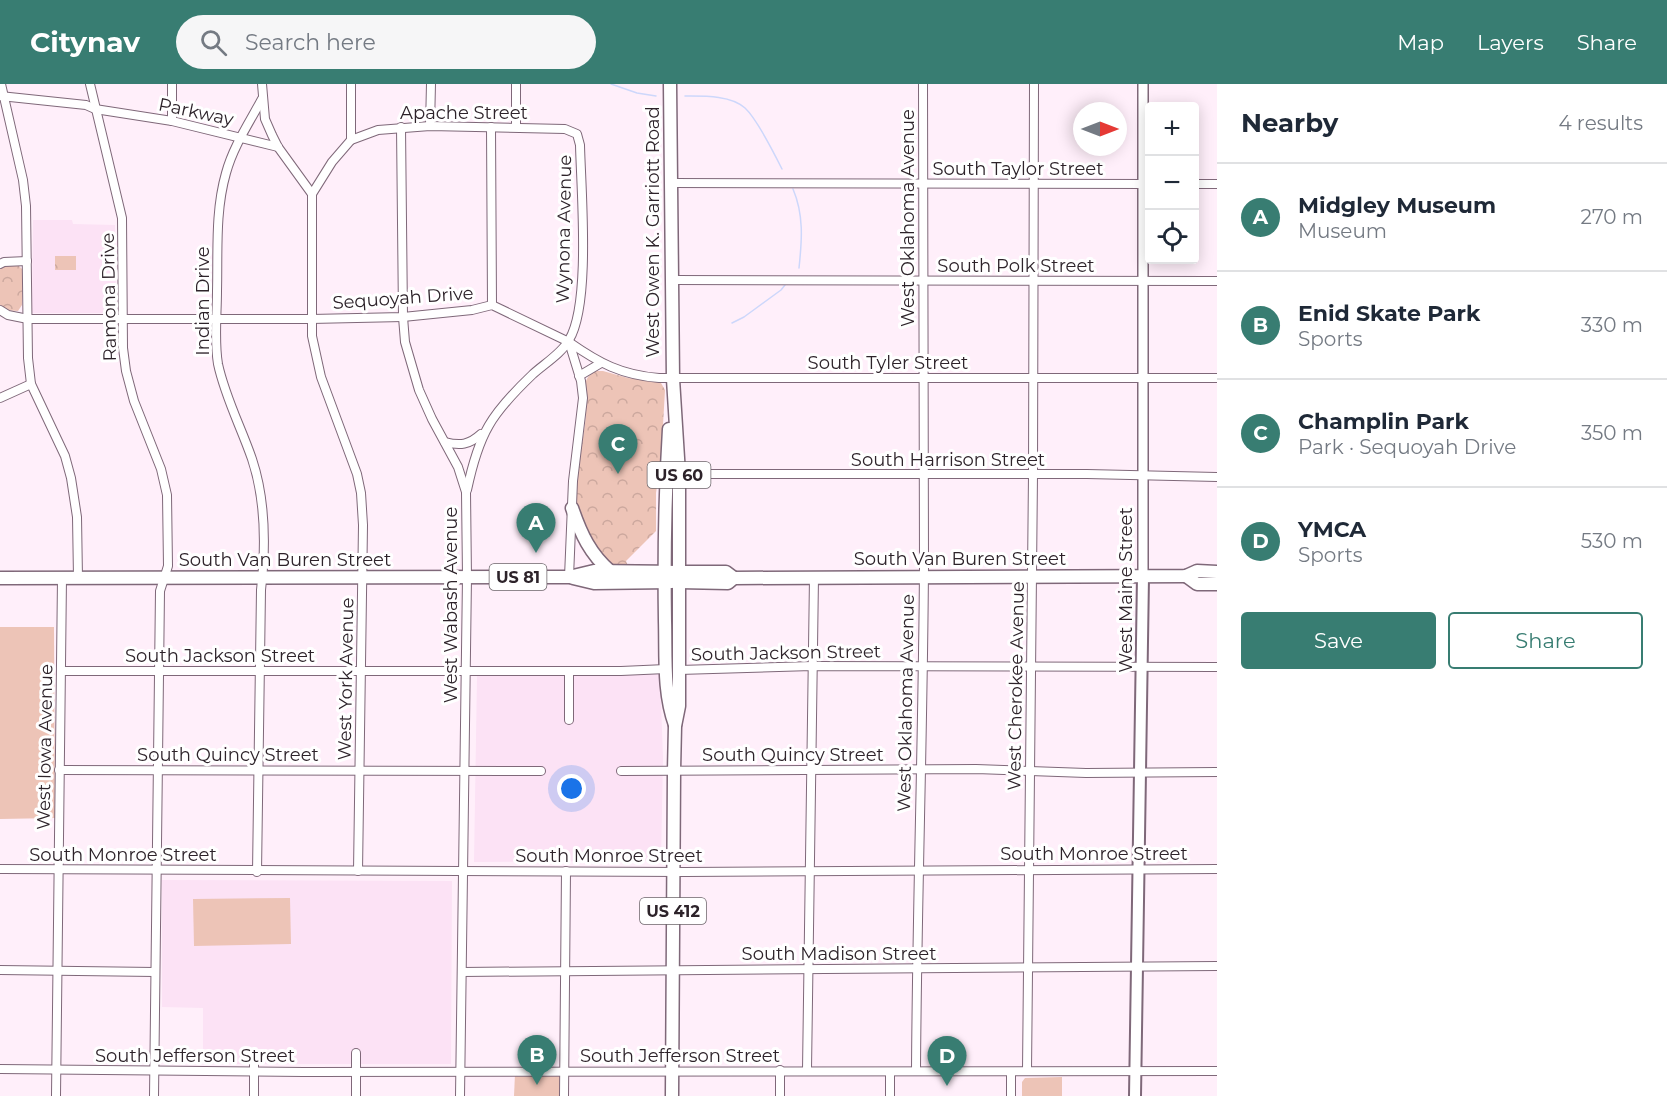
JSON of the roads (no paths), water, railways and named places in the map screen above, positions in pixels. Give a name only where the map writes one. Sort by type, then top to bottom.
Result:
[{"type":"main road","name":"West Owen K. Garriott Road","points":[[670,84],[673,379],[679,474],[680,670],[674,771],[672,1096]]},
{"type":"main road","name":"West Owen K. Garriott Road","points":[[673,379],[666,482],[665,577],[668,705],[675,726]]},
{"type":"main road","points":[[572,508],[581,535],[590,550],[611,572]]},
{"type":"main road","points":[[1217,572],[1197,571],[1186,576],[1197,584],[1217,584]]},
{"type":"main road","name":"South Van Buren Street","points":[[0,579],[569,577],[594,572],[665,577]]},
{"type":"main road","name":"South Van Buren Street","points":[[569,577],[594,583],[726,572],[734,578],[1186,576]]},
{"type":"main road","name":"West Maine Street","points":[[1135,1096],[1143,577]]},
{"type":"street","points":[[1,84],[23,180],[26,206],[28,358],[31,384],[65,456],[72,478],[77,517],[78,578]]},
{"type":"street","name":"Ramona Drive","points":[[90,84],[122,218],[122,319],[126,371],[134,401],[161,469],[167,495],[168,566],[160,591],[161,671],[154,1096]]},
{"type":"street","points":[[172,84],[172,121]]},
{"type":"street","points":[[262,84],[265,119],[278,147],[312,194],[332,162],[351,140],[351,84]]},
{"type":"street","points":[[430,126],[431,84]]},
{"type":"street","points":[[516,84],[516,127]]},
{"type":"street","name":"West Oklahoma Avenue","points":[[916,1071],[924,577],[923,84]]},
{"type":"street","name":"West Cherokee Avenue","points":[[1027,1071],[1034,474],[1034,84]]},
{"type":"street","name":"West Maine Street","points":[[1143,84],[1145,156]]},
{"type":"street","name":"Parkway","points":[[2,96],[86,105],[95,109],[172,121],[278,147]]},
{"type":"street","name":"Indian Drive","points":[[257,872],[264,531],[262,494],[218,363],[217,319],[219,208],[226,171],[240,137],[262,99]]},
{"type":"street","name":"Apache Street","points":[[351,140],[378,130],[430,126],[565,129],[577,134]]},
{"type":"street","points":[[491,127],[492,304]]},
{"type":"street","name":"West Wabash Avenue","points":[[401,128],[405,342],[419,390],[458,467],[466,492],[467,577],[460,1096]]},
{"type":"street","name":"Wynona Avenue","points":[[466,492],[472,465],[484,432],[499,409],[568,342],[575,327],[582,280],[580,145],[577,134]]},
{"type":"street","name":"South Taylor Street","points":[[671,183],[1145,184]]},
{"type":"street","points":[[1199,184],[1217,184]]},
{"type":"street","name":"West York Avenue","points":[[312,194],[312,336],[321,376],[341,428],[361,493],[363,578],[358,871]]},
{"type":"street","name":"West Maine Street","points":[[1143,577],[1145,210]]},
{"type":"street","points":[[0,264],[27,261]]},
{"type":"street","name":"South Polk Street","points":[[672,279],[1217,281]]},
{"type":"street","name":"Sequoyah Drive","points":[[0,310],[8,315],[28,319],[311,320],[403,317],[472,310],[492,304],[568,342]]},
{"type":"street","points":[[568,342],[584,398],[573,481],[569,577]]},
{"type":"street","name":"South Tyler Street","points":[[568,342],[602,363],[622,372],[641,377],[673,379],[1217,378]]},
{"type":"street","points":[[579,375],[602,363]]},
{"type":"street","points":[[0,398],[31,384]]},
{"type":"street","name":"Wynona Avenue","points":[[445,442],[469,444],[484,432]]},
{"type":"street","name":"South Harrison Street","points":[[679,474],[1034,474],[1217,477]]},
{"type":"street","points":[[807,1070],[814,577]]},
{"type":"street","name":"West Iowa Avenue","points":[[56,1096],[62,578]]},
{"type":"street","name":"South Jackson Street","points":[[680,670],[922,665],[1217,667]]},
{"type":"street","name":"South Jackson Street","points":[[61,671],[666,669]]},
{"type":"street","points":[[569,671],[569,720]]},
{"type":"street","name":"South Quincy Street","points":[[621,771],[811,769],[1217,772]]},
{"type":"street","name":"South Quincy Street","points":[[59,770],[542,771]]},
{"type":"street","name":"South Monroe Street","points":[[0,869],[257,872],[1217,869]]},
{"type":"street","points":[[564,1096],[566,871]]},
{"type":"street","name":"South Madison Street","points":[[462,972],[1217,966]]},
{"type":"street","points":[[0,970],[155,972]]},
{"type":"street","points":[[254,1053],[254,1096]]},
{"type":"street","points":[[356,1053],[356,1096]]},
{"type":"street","name":"South Jefferson Street","points":[[0,1069],[356,1072],[1217,1071]]},
{"type":"street","points":[[780,1070],[780,1096]]},
{"type":"street","points":[[890,1072],[890,1096]]},
{"type":"street","points":[[1011,1072],[1011,1096]]},
{"type":"waterway","points":[[611,84],[637,93],[656,96]]},
{"type":"waterway","points":[[685,96],[725,98],[745,108],[760,128],[782,169]]},
{"type":"waterway","points":[[793,189],[801,218],[799,268]]},
{"type":"waterway","points":[[732,323],[744,317],[785,285]]},
{"type":"place","name":"Champlin Park","points":[[618,474]]},
{"type":"place","name":"Midgley Museum","points":[[536,553]]},
{"type":"place","name":"Enid Skate Park","points":[[537,1085]]},
{"type":"place","name":"YMCA","points":[[947,1086]]}]
